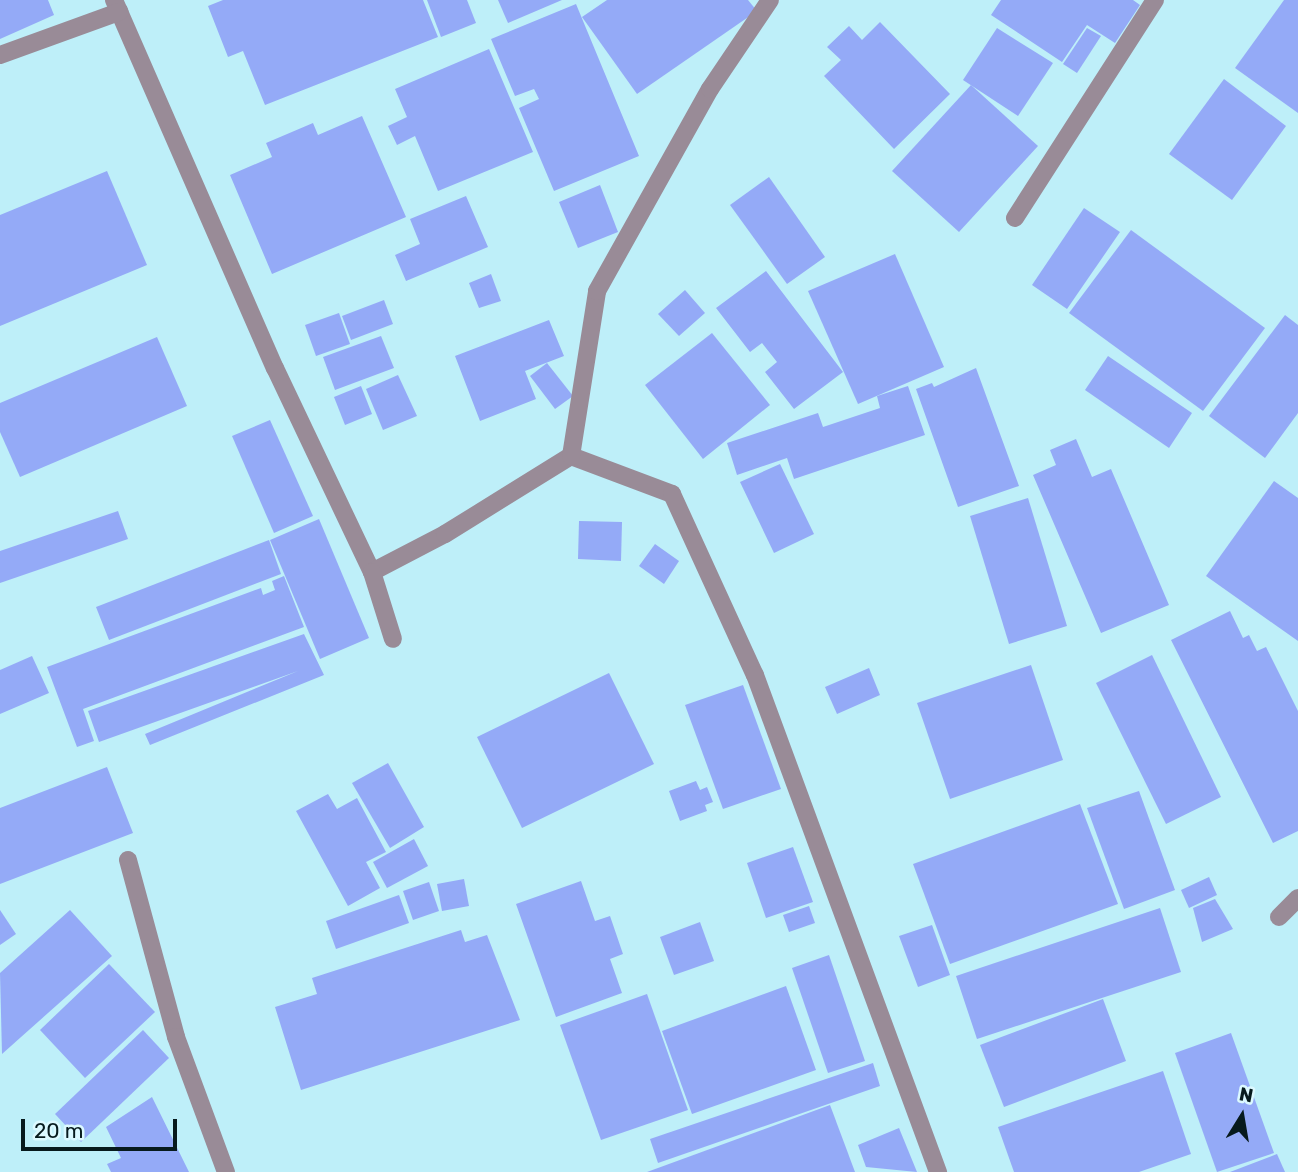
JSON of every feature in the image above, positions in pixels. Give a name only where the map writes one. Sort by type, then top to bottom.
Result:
[{"type":"street","points":[[372,572],[445,534],[571,456],[597,291],[710,89],[770,0]]},
{"type":"street","points":[[1015,218],[1156,0]]},
{"type":"street","points":[[0,55],[117,6],[275,368],[372,572],[394,639]]},
{"type":"street","points":[[571,456],[672,494],[755,675],[938,1172]]},
{"type":"street","points":[[128,860],[176,1037],[226,1172]]},
{"type":"street","points":[[1279,917],[1298,898]]},
{"type":"building","points":[[0,0],[48,0],[54,15],[0,39]]},
{"type":"building","points":[[223,0],[423,0],[438,37],[265,105],[243,51],[228,57],[208,6]]},
{"type":"building","points":[[427,0],[467,0],[476,23],[441,37]]},
{"type":"building","points":[[498,0],[562,0],[508,23]]},
{"type":"building","points":[[607,0],[748,0],[757,11],[637,94],[582,17]]},
{"type":"building","points":[[1001,0],[1133,0],[1140,5],[1115,43],[1087,25],[1062,62],[991,15]]},
{"type":"building","points":[[1284,0],[1298,0],[1298,113],[1235,68]]},
{"type":"building","points":[[576,4],[639,156],[554,191],[519,108],[539,99],[534,89],[515,96],[491,39]]},
{"type":"building","points":[[880,22],[950,94],[894,149],[824,76],[841,60],[827,47],[849,26],[862,40]]},
{"type":"building","points":[[997,28],[1053,63],[1018,116],[963,80]]},
{"type":"building","points":[[1087,28],[1101,36],[1077,73],[1063,64]]},
{"type":"building","points":[[489,49],[533,152],[438,191],[415,136],[397,145],[388,126],[407,117],[395,89]]},
{"type":"building","points":[[1224,79],[1286,126],[1232,200],[1169,154]]},
{"type":"building","points":[[971,85],[1038,146],[959,232],[892,171]]},
{"type":"building","points":[[362,116],[406,217],[272,274],[230,175],[272,157],[266,143],[313,123],[318,135]]},
{"type":"building","points":[[107,171],[147,265],[0,326],[0,215]]},
{"type":"building","points":[[769,177],[825,257],[787,284],[730,205]]},
{"type":"building","points":[[600,185],[618,232],[578,248],[559,202]]},
{"type":"building","points":[[466,196],[488,247],[406,281],[395,255],[420,244],[410,219]]},
{"type":"building","points":[[1084,208],[1120,232],[1067,309],[1032,285]]},
{"type":"building","points":[[1131,230],[1265,328],[1203,411],[1069,313]]},
{"type":"building","points":[[895,254],[944,367],[858,404],[808,291]]},
{"type":"building","points":[[766,271],[843,372],[794,409],[765,372],[777,362],[762,343],[750,352],[716,308]]},
{"type":"building","points":[[491,274],[501,301],[479,308],[469,283]]},
{"type":"building","points":[[685,290],[705,313],[679,336],[658,314]]},
{"type":"building","points":[[384,300],[393,324],[351,340],[342,316]]},
{"type":"building","points":[[339,313],[350,344],[316,356],[305,325]]},
{"type":"building","points":[[1285,315],[1298,325],[1298,413],[1265,458],[1209,416]]},
{"type":"building","points":[[549,320],[564,356],[525,371],[536,399],[480,421],[455,356]]},
{"type":"building","points":[[712,333],[770,405],[703,459],[645,385]]},
{"type":"building","points":[[381,336],[394,368],[335,390],[323,357]]},
{"type":"building","points":[[157,337],[187,406],[20,477],[0,432],[0,403]]},
{"type":"building","points":[[1108,356],[1192,413],[1169,448],[1085,390]]},
{"type":"building","points":[[547,363],[573,396],[555,409],[530,376]]},
{"type":"building","points":[[976,368],[1019,486],[958,507],[916,389],[932,383],[934,387]]},
{"type":"building","points":[[398,375],[417,416],[383,430],[366,389]]},
{"type":"building","points":[[361,386],[372,414],[345,425],[334,397]]},
{"type":"building","points":[[908,386],[925,435],[794,479],[787,458],[737,475],[727,443],[818,413],[823,427],[880,408],[877,396]]},
{"type":"building","points":[[270,420],[313,516],[274,533],[232,436]]},
{"type":"building","points":[[1076,439],[1092,477],[1111,469],[1169,605],[1101,633],[1033,475],[1056,465],[1050,450]]},
{"type":"building","points":[[780,464],[814,534],[774,553],[740,482]]},
{"type":"building","points":[[1274,481],[1298,498],[1298,641],[1206,576]]},
{"type":"building","points":[[1028,498],[1067,626],[1009,644],[970,516]]},
{"type":"building","points":[[118,511],[128,539],[0,583],[0,551]]},
{"type":"building","points":[[319,519],[369,638],[320,659],[270,540]]},
{"type":"building","points":[[579,521],[622,522],[621,561],[578,559]]},
{"type":"building","points":[[269,540],[281,574],[109,640],[96,607]]},
{"type":"building","points":[[655,544],[679,561],[664,584],[639,566]]},
{"type":"building","points":[[284,576],[304,627],[83,709],[94,741],[77,747],[47,667],[261,588],[263,595],[275,590],[272,581]]},
{"type":"building","points":[[1230,611],[1243,638],[1249,635],[1257,651],[1266,647],[1298,711],[1298,831],[1273,843],[1171,640]]},
{"type":"building","points":[[304,634],[324,675],[150,745],[145,734],[298,671],[99,742],[88,711]]},
{"type":"building","points":[[1152,655],[1221,797],[1166,824],[1096,683]]},
{"type":"building","points":[[32,656],[49,693],[0,714],[0,670]]},
{"type":"building","points":[[1031,665],[1063,760],[950,799],[917,703]]},
{"type":"building","points":[[869,668],[880,695],[837,714],[825,687]]},
{"type":"building","points":[[609,673],[654,764],[522,828],[477,737]]},
{"type":"building","points":[[743,685],[781,789],[723,809],[685,705]]},
{"type":"building","points":[[388,763],[424,827],[390,848],[352,783]]},
{"type":"building","points":[[107,767],[133,833],[0,884],[0,808]]},
{"type":"building","points":[[696,781],[700,790],[707,787],[713,802],[705,805],[707,811],[680,821],[669,791]]},
{"type":"building","points":[[1139,791],[1175,890],[1124,909],[1087,808]]},
{"type":"building","points":[[328,794],[337,809],[357,798],[386,852],[366,862],[380,888],[348,906],[296,811]]},
{"type":"building","points":[[1080,804],[1118,904],[950,964],[913,864]]},
{"type":"building","points":[[414,839],[428,866],[387,888],[373,862]]},
{"type":"building","points":[[793,847],[813,902],[766,918],[747,863]]},
{"type":"building","points":[[1209,877],[1217,895],[1189,908],[1181,890]]},
{"type":"building","points":[[464,879],[469,906],[442,911],[437,884]]},
{"type":"building","points":[[581,881],[595,921],[610,916],[623,954],[610,959],[622,993],[556,1017],[516,904]]},
{"type":"building","points":[[429,882],[439,911],[413,920],[403,891]]},
{"type":"building","points":[[399,895],[409,923],[336,949],[326,921]]},
{"type":"building","points":[[1215,899],[1233,929],[1202,942],[1193,908]]},
{"type":"building","points":[[809,906],[815,923],[789,932],[783,915]]},
{"type":"building","points":[[1160,908],[1181,972],[977,1039],[956,976]]},
{"type":"building","points":[[0,910],[16,934],[0,945]]},
{"type":"building","points":[[70,910],[112,956],[2,1054],[0,973]]},
{"type":"building","points":[[700,922],[714,961],[674,975],[660,937]]},
{"type":"building","points":[[932,925],[950,975],[918,987],[899,936]]},
{"type":"building","points":[[461,930],[465,942],[487,935],[520,1020],[301,1090],[275,1007],[317,994],[312,978]]},
{"type":"building","points":[[829,955],[865,1061],[828,1073],[792,968]]},
{"type":"building","points":[[109,964],[155,1012],[85,1078],[40,1030]]},
{"type":"building","points":[[786,986],[816,1070],[692,1114],[662,1031]]},
{"type":"building","points":[[647,994],[688,1110],[601,1140],[560,1025]]},
{"type":"building","points":[[1103,999],[1126,1061],[1004,1107],[980,1045]]},
{"type":"building","points":[[143,1030],[169,1058],[81,1142],[55,1114]]},
{"type":"building","points":[[1231,1033],[1274,1153],[1217,1172],[1175,1053]]},
{"type":"building","points":[[873,1063],[880,1086],[658,1163],[650,1139]]},
{"type":"building","points":[[1163,1071],[1191,1154],[1139,1172],[1014,1172],[998,1127]]},
{"type":"building","points":[[152,1097],[189,1172],[111,1172],[107,1164],[121,1158],[106,1127]]},
{"type":"building","points":[[830,1105],[855,1172],[647,1172]]},
{"type":"building","points":[[899,1128],[917,1172],[866,1167],[858,1145]]},
{"type":"building","points":[[1277,1154],[1285,1172],[1230,1172]]}]
